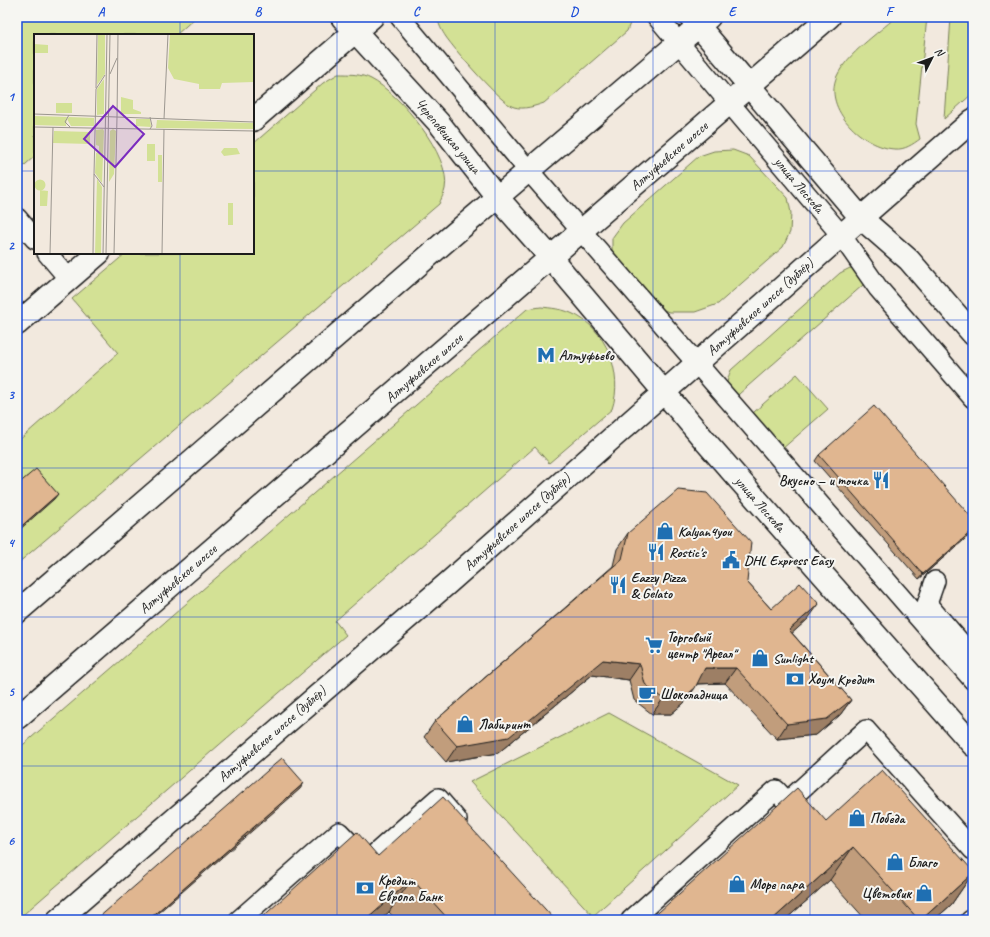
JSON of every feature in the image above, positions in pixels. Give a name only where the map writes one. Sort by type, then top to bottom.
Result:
[{"type":"main road","points":[[254,119],[349,24],[372,17]]},
{"type":"main road","name":"Алтуфьевское шоссе","points":[[17,718],[552,258],[829,17]]},
{"type":"main road","points":[[17,612],[497,197],[679,43],[700,20],[750,86]]},
{"type":"main road","name":"Череповецкая улица","points":[[349,24],[439,123],[497,197],[552,258]]},
{"type":"main road","name":"улица Лескова","points":[[750,86],[860,218],[909,260],[973,334]]},
{"type":"main road","name":"Алтуфьевское шоссе (дублёр)","points":[[58,920],[448,583],[860,218],[973,120]]},
{"type":"main road","points":[[17,324],[98,254]]},
{"type":"main road","name":"улица Лескова","points":[[552,258],[663,393],[973,745]]},
{"type":"lane","points":[[400,17],[529,171],[973,680]]},
{"type":"lane","points":[[657,17],[730,103]]},
{"type":"lane","name":"улица Лескова","points":[[730,103],[841,235],[878,288],[973,398]]},
{"type":"lane","points":[[17,218],[34,238]]},
{"type":"lane","points":[[48,254],[69,279]]},
{"type":"lane","points":[[935,581],[927,604],[973,657]]},
{"type":"lane","points":[[631,920],[776,790],[787,802],[866,730],[973,850]]},
{"type":"lane","points":[[239,920],[339,832],[367,861],[438,798],[469,833]]},
{"type":"green space","points":[[17,17],[196,17],[177,34],[34,34],[34,157],[17,172]]},
{"type":"green space","points":[[438,17],[632,18],[627,31],[544,103],[522,108],[514,107],[508,104],[478,76],[446,37],[439,25]]},
{"type":"green space","points":[[896,17],[927,17],[916,124],[920,139],[902,149],[883,147],[871,142],[859,134],[841,113],[835,101],[834,89],[837,76],[848,60],[855,52]]},
{"type":"green space","points":[[951,17],[973,17],[973,93],[944,119]]},
{"type":"green space","points":[[338,74],[351,74],[367,77],[383,86],[409,111],[432,143],[445,175],[445,189],[439,204],[17,564],[17,442],[118,353],[72,299],[125,254],[254,254],[254,143],[323,83]]},
{"type":"green space","points":[[733,150],[749,156],[788,198],[791,213],[790,232],[783,247],[718,304],[695,312],[669,312],[648,304],[612,257],[612,238],[623,223],[699,156],[714,151]]},
{"type":"green space","points":[[850,268],[861,271],[871,278],[731,401],[727,386],[731,370],[840,273]]},
{"type":"green space","points":[[541,307],[571,313],[594,329],[603,340],[614,367],[616,381],[612,409],[549,463],[535,447],[335,621],[346,635],[17,920],[17,750],[527,309]]},
{"type":"green space","points":[[797,374],[828,409],[782,449],[745,420]]},
{"type":"green space","points":[[609,713],[738,785],[593,916],[470,782]]},
{"type":"building","name":"Вкусно — и точка","points":[[874,406],[973,519],[973,530],[923,574],[819,455]]},
{"type":"building","points":[[36,469],[58,494],[17,530],[17,485]]},
{"type":"building","name":"Торговый центр \"Ареал\"","points":[[678,490],[707,493],[751,542],[747,582],[771,609],[800,583],[819,604],[789,630],[851,700],[827,719],[787,724],[736,668],[705,668],[695,688],[682,699],[663,699],[645,684],[640,664],[603,660],[509,737],[457,746],[435,721],[622,559],[628,533]]},
{"type":"building","points":[[282,758],[304,783],[148,920],[97,919]]},
{"type":"building","points":[[882,770],[973,871],[973,873],[921,920],[919,920],[853,847],[772,920],[650,920],[797,788],[826,821]]},
{"type":"building","points":[[443,797],[555,920],[449,920],[412,879],[366,920],[259,920],[357,832],[378,856]]},
{"type":"place","name":"Алтуфьево","points":[[546,355]]},
{"type":"place","name":"Вкусно — и точка","points":[[881,480]]},
{"type":"place","name":"Kalyan4you","points":[[665,531]]},
{"type":"place","name":"Rostic's","points":[[656,552]]},
{"type":"place","name":"DHL Express Easy","points":[[731,560]]},
{"type":"place","name":"Eazzy Pizza & Gelato","points":[[618,585]]},
{"type":"place","name":"Торговый центр \"Ареал\"","points":[[654,645]]},
{"type":"place","name":"Sunlight","points":[[760,658]]},
{"type":"place","name":"Хоум Кредит","points":[[795,679]]},
{"type":"place","name":"Шоколадница","points":[[647,694]]},
{"type":"place","name":"Лабиринт","points":[[465,724]]},
{"type":"place","name":"Победа","points":[[857,818]]},
{"type":"place","name":"Благо","points":[[895,862]]},
{"type":"place","name":"Море пара","points":[[737,884]]},
{"type":"place","name":"Кредит Европа Банк","points":[[365,888]]},
{"type":"place","name":"Цветовик","points":[[924,893]]}]
